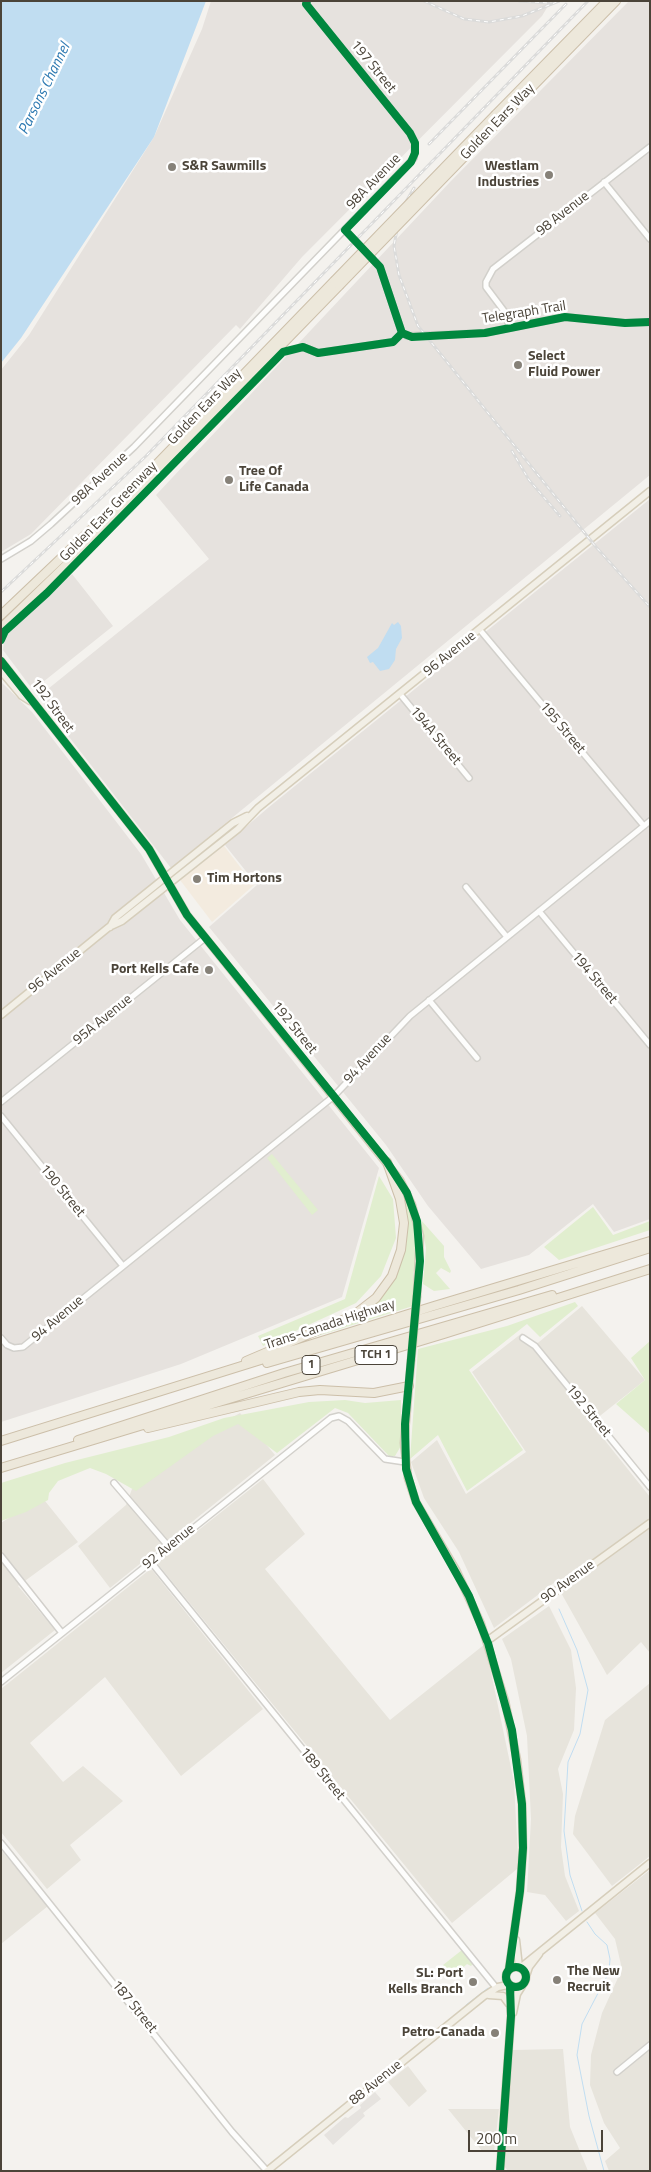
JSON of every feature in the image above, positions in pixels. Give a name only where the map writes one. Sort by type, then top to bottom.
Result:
[{"type":"highway","name":"Golden Ears Way","points":[[499,117],[606,1]]},
{"type":"highway","name":"Golden Ears Way","points":[[1,628],[101,531],[499,117],[616,1]]},
{"type":"highway","name":"Golden Ears Way","points":[[1,616],[129,493],[337,284]]},
{"type":"highway","points":[[204,1378],[354,1315],[376,1298],[392,1276],[401,1250],[404,1223],[400,1199],[387,1162]]},
{"type":"highway","name":"Trans-Canada Highway","points":[[1,1441],[650,1241]]},
{"type":"highway","name":"Trans-Canada Highway","points":[[228,1371],[279,1361],[366,1336],[650,1248]]},
{"type":"highway","name":"TCH 1","points":[[1,1467],[444,1334],[650,1268]]},
{"type":"highway","name":"1","points":[[1,1467],[284,1373],[505,1307],[624,1276]]},
{"type":"highway","points":[[126,1431],[155,1427],[298,1392],[320,1390],[374,1393],[409,1386]]},
{"type":"main road","name":"96 Avenue","points":[[1,1015],[109,927],[122,921],[166,882],[238,829],[249,816],[650,491]]},
{"type":"main road","name":"192 Street","points":[[1,661],[149,849],[166,882],[187,915],[387,1162],[407,1193],[417,1221],[420,1261],[409,1386],[405,1462],[413,1495],[469,1596],[487,1641],[505,1701],[520,1789],[523,1848],[515,1934]]},
{"type":"main road","name":"192 Street","points":[[1,671],[22,696],[30,700]]},
{"type":"main road","name":"90 Avenue","points":[[487,1641],[650,1523]]},
{"type":"main road","points":[[508,1972],[519,1967],[536,1954],[650,1863]]},
{"type":"main road","points":[[515,1934],[519,1967],[526,1976]]},
{"type":"main road","points":[[500,2170],[511,2016],[508,1972],[515,1934]]},
{"type":"main road","points":[[516,1952],[523,1956],[536,1954]]},
{"type":"main road","points":[[511,2016],[517,1994],[536,1954]]},
{"type":"main road","name":"88 Avenue","points":[[486,1996],[494,1985],[508,1972]]},
{"type":"main road","name":"88 Avenue","points":[[267,2171],[486,1996],[498,1987],[509,1985]]},
{"type":"main road","points":[[509,1985],[516,1988],[522,1986]]},
{"type":"main road","points":[[486,1996],[503,1996],[510,2005]]},
{"type":"street","name":"197 Street","points":[[306,2],[410,133],[416,149]]},
{"type":"street","name":"98 Avenue","points":[[509,328],[507,316],[486,287],[486,282],[493,269],[650,147]]},
{"type":"street","name":"98A Avenue","points":[[1,559],[31,541],[121,459],[412,162],[416,149]]},
{"type":"street","points":[[604,182],[650,239]]},
{"type":"street","points":[[303,347],[318,353],[393,342],[402,333],[380,267],[345,230]]},
{"type":"street","name":"Telegraph Trail","points":[[402,333],[412,337],[485,332],[565,317],[625,323],[650,322]]},
{"type":"street","name":"195 Street","points":[[480,630],[644,826]]},
{"type":"street","name":"194A Street","points":[[400,694],[469,778]]},
{"type":"street","name":"94 Avenue","points":[[1,1338],[14,1348],[23,1347],[334,1096],[395,1030],[429,1000],[650,822]]},
{"type":"street","points":[[466,888],[507,937]]},
{"type":"street","name":"194 Street","points":[[539,911],[650,1045]]},
{"type":"street","name":"95A Avenue","points":[[1,1102],[205,938]]},
{"type":"street","points":[[429,1000],[477,1058]]},
{"type":"street","name":"190 Street","points":[[1,1116],[123,1266]]},
{"type":"street","name":"192 Street","points":[[523,1338],[535,1346],[650,1486]]},
{"type":"street","name":"92 Avenue","points":[[1,1682],[327,1421],[339,1416],[348,1421],[385,1459],[405,1462]]},
{"type":"street","points":[[114,1483],[169,1547]]},
{"type":"street","points":[[1,1556],[62,1633]]},
{"type":"street","name":"189 Street","points":[[151,1562],[494,1985]]},
{"type":"street","name":"187 Street","points":[[1,1843],[232,2132],[267,2171]]},
{"type":"street","points":[[617,2072],[650,2045]]},
{"type":"shaded area","points":[[211,1],[551,1],[542,16],[302,257],[240,329],[236,325],[31,534],[1,552],[1,370],[29,335],[154,137],[202,29]]},
{"type":"shaded area","points":[[629,1],[650,1],[650,475],[171,868],[38,697],[209,559],[156,495],[451,181]]},
{"type":"shaded area","points":[[650,499],[650,1219],[614,1232],[593,1204],[529,1255],[481,1269],[428,1206],[386,1145],[209,927],[257,885],[225,845],[269,807]]},
{"type":"shaded area","points":[[72,574],[113,626],[33,690],[3,650],[5,631]]},
{"type":"shaded area","points":[[1,682],[32,712],[141,854],[180,920],[379,1168],[342,1297],[181,1364],[1,1422]]},
{"type":"shaded area","points":[[224,846],[254,885],[212,922],[180,880]]},
{"type":"shaded area","points":[[582,1306],[645,1380],[591,1423],[650,1497],[650,1653],[641,1642],[607,1675],[555,1582],[494,1628],[459,1552],[424,1498],[411,1462],[437,1440],[466,1494],[526,1452],[472,1372],[522,1333],[533,1347]]},
{"type":"shaded area","points":[[240,1413],[275,1455],[110,1588],[78,1546],[126,1505],[132,1489],[178,1448]]},
{"type":"shaded area","points":[[263,1479],[305,1534],[265,1569],[390,1720],[485,1644],[514,1782],[517,1869],[452,1923],[157,1563]]},
{"type":"shaded area","points":[[41,1496],[78,1542],[18,1586],[55,1630],[1,1673],[1,1523]]},
{"type":"shaded area","points":[[152,1570],[263,1709],[181,1776],[105,1677],[30,1743],[63,1782],[83,1766],[123,1801],[70,1845],[81,1860],[47,1889],[1,1832],[1,1689],[148,1571]]},
{"type":"shaded area","points":[[549,1606],[571,1650],[576,1688],[574,1730],[558,1769],[563,1794],[561,1847],[565,1876],[579,1911],[566,1921],[545,1895],[527,1892],[531,1819],[527,1736],[511,1659],[502,1639]]},
{"type":"shaded area","points":[[650,1683],[650,1856],[612,1886],[573,1834],[575,1816],[605,1720]]},
{"type":"shaded area","points":[[1,1850],[48,1906],[1,1944]]},
{"type":"shaded area","points":[[650,1870],[650,2171],[609,2171],[605,2161],[620,2148],[604,2123],[590,2085],[591,2055],[602,2013],[622,1969],[615,1939],[595,1913]]},
{"type":"shaded area","points":[[563,2049],[570,2127],[588,2171],[508,2171],[504,2166],[513,2050]]},
{"type":"shaded area","points":[[408,2066],[427,2091],[409,2107],[388,2082]]},
{"type":"shaded area","points":[[375,2092],[381,2099],[363,2113],[365,2116],[333,2145],[324,2135],[345,2117],[348,2118],[361,2108],[360,2105]]},
{"type":"shaded area","points":[[448,2109],[499,2109],[494,2152],[483,2152]]},
{"type":"green space","points":[[272,1154],[318,1210],[312,1215],[267,1158]]},
{"type":"green space","points":[[379,1176],[393,1199],[396,1238],[381,1276],[356,1303],[263,1346],[258,1336],[345,1299]]},
{"type":"green space","points":[[406,1201],[418,1242],[418,1260],[413,1273],[415,1292],[413,1306],[311,1338],[355,1317],[396,1273],[403,1203]]},
{"type":"green space","points":[[593,1207],[613,1235],[650,1221],[650,1230],[559,1260],[544,1247]]},
{"type":"green space","points":[[421,1220],[444,1246],[444,1257],[451,1271],[450,1273],[441,1268],[436,1273],[450,1289],[434,1291],[423,1284],[426,1248]]},
{"type":"green space","points":[[575,1302],[578,1306],[540,1337],[527,1324],[469,1370],[523,1450],[467,1491],[438,1435],[410,1459],[418,1349],[507,1326]]},
{"type":"green space","points":[[650,1341],[650,1434],[616,1404],[645,1380],[631,1358]]},
{"type":"green space","points":[[345,1400],[365,1403],[401,1400],[401,1446],[395,1456],[389,1456],[348,1413],[335,1408],[277,1453],[238,1424],[213,1436],[136,1491],[106,1474],[90,1468],[58,1481],[49,1493],[48,1500],[26,1512],[1,1521],[1,1483],[65,1463],[169,1437],[224,1418],[309,1402]]},
{"type":"green space","points":[[462,1950],[473,1964],[471,1966],[467,1964],[456,1974],[444,1968],[443,1965]]},
{"type":"water","name":"Parsons Channel","points":[[1,1],[206,1],[154,137],[21,338],[1,363]]},
{"type":"water","points":[[398,622],[401,626],[402,638],[396,649],[395,660],[389,669],[380,671],[373,662],[370,663],[367,657],[378,648],[392,623],[394,625]]},
{"type":"waterway","points":[[559,1609],[577,1650],[588,1690],[580,1734],[568,1762],[564,1831],[570,1875],[582,1911]]},
{"type":"waterway","points":[[587,1922],[595,1934],[607,1945],[610,1959],[609,1972],[582,2024],[577,2055],[589,2116],[604,2171]]},
{"type":"waterway","points":[[466,2005],[488,1988]]},
{"type":"railway","points":[[424,1],[464,19],[489,22],[522,16],[559,1]]},
{"type":"railway","points":[[519,1],[549,3]]},
{"type":"railway","points":[[1,592],[146,456],[588,1]]},
{"type":"railway","points":[[429,144],[566,4]]},
{"type":"railway","points":[[414,188],[400,212],[394,246],[399,275],[418,326],[596,547],[650,607]]},
{"type":"railway","points":[[512,451],[529,480],[560,516]]},
{"type":"cycle path","points":[[307,1],[306,4],[410,133],[415,143],[415,153],[411,162],[345,230],[380,267],[402,333],[412,337],[485,333],[565,317],[625,323],[650,322]]},
{"type":"cycle path","name":"Golden Ears Greenway","points":[[1,640],[5,631],[47,593],[283,352],[303,347],[318,353],[393,342],[402,333]]},
{"type":"cycle path","points":[[1,661],[149,849],[187,915],[387,1162],[407,1193],[417,1221],[420,1261],[405,1424],[406,1469],[416,1502],[469,1596],[487,1641]]},
{"type":"cycle path","points":[[488,1643],[512,1730],[522,1804],[523,1848],[520,1891],[509,1969]]},
{"type":"cycle path","points":[[516,1967],[523,1970],[526,1977],[523,1984],[516,1987],[509,1984],[506,1977],[509,1970],[516,1967]]},
{"type":"cycle path","points":[[500,2171],[511,2016],[510,1986]]},
{"type":"place","name":"S&R Sawmills","points":[[172,167]]},
{"type":"place","name":"Westlam Industries","points":[[549,175]]},
{"type":"place","name":"Select Fluid Power","points":[[518,365]]},
{"type":"place","name":"Tree Of Life Canada","points":[[229,480]]},
{"type":"place","name":"Tim Hortons","points":[[197,879]]},
{"type":"place","name":"Port Kells Cafe","points":[[209,970]]},
{"type":"place","name":"The New Recruit","points":[[557,1980]]},
{"type":"place","name":"SL: Port Kells Branch","points":[[473,1982]]},
{"type":"place","name":"Petro-Canada","points":[[495,2033]]}]
